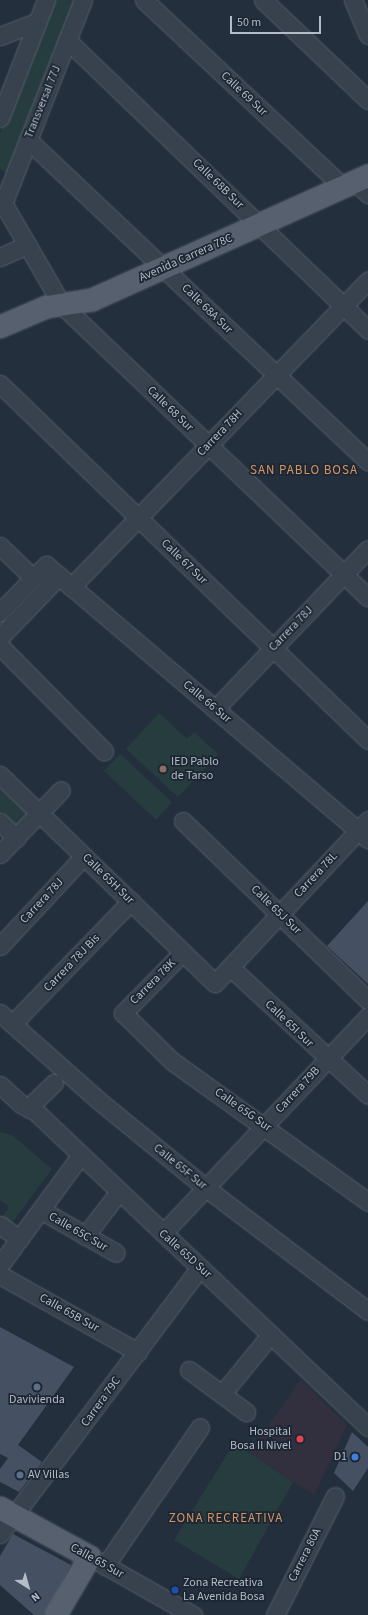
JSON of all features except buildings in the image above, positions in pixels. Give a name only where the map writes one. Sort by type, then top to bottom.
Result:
[{"type":"main road","name":"Avenida Carrera 78C","points":[[0,327],[41,308],[92,300],[260,224],[359,185]]},
{"type":"main road","name":"Calle 65 Sur","points":[[7,1512],[98,1561]]},
{"type":"main road","points":[[56,1615],[98,1561]]},
{"type":"street","points":[[0,118],[46,0]]},
{"type":"street","name":"Transversal 77J","points":[[2,201],[28,140],[83,0]]},
{"type":"street","name":"Calle 69 Sur","points":[[144,0],[359,185]]},
{"type":"street","points":[[263,0],[368,100]]},
{"type":"street","points":[[353,0],[368,35]]},
{"type":"street","points":[[0,36],[37,22]]},
{"type":"street","name":"Calle 68B Sur","points":[[67,40],[260,224],[368,330]]},
{"type":"street","name":"Calle 68A Sur","points":[[28,140],[368,462]]},
{"type":"street","name":"Calle 68 Sur","points":[[2,201],[62,305],[368,597]]},
{"type":"street","points":[[0,257],[27,245]]},
{"type":"street","name":"Carrera 78H","points":[[0,637],[138,518],[368,280]]},
{"type":"street","name":"Calle 67 Sur","points":[[0,384],[368,740]]},
{"type":"street","points":[[0,546],[33,578],[0,612]]},
{"type":"street","name":"Carrera 78J","points":[[214,709],[368,549]]},
{"type":"street","name":"Calle 66 Sur","points":[[33,578],[46,565],[214,709],[365,830]]},
{"type":"street","points":[[4,658],[104,751]]},
{"type":"street","name":"Calle 65H Sur","points":[[0,775],[215,983]]},
{"type":"street","points":[[0,854],[61,790]]},
{"type":"street","name":"Calle 65J Sur","points":[[183,821],[368,1000]]},
{"type":"street","points":[[0,822],[16,838]]},
{"type":"street","name":"Carrera 78L","points":[[215,983],[280,914],[365,830]]},
{"type":"street","name":"Carrera 78J","points":[[0,946],[84,856]]},
{"type":"street","name":"Carrera 78J Bis","points":[[6,1018],[131,901]]},
{"type":"street","name":"Carrera 78K","points":[[123,1013],[184,952]]},
{"type":"street","name":"Calle 65I Sur","points":[[230,967],[327,1060],[368,1095]]},
{"type":"street","name":"Calle 65G Sur","points":[[123,1013],[172,1061],[265,1126],[368,1202]]},
{"type":"street","name":"Carrera 79B","points":[[163,1233],[368,1016]]},
{"type":"street","name":"Calle 65F Sur","points":[[6,1018],[98,1100],[206,1188],[368,1311]]},
{"type":"street","points":[[28,1108],[54,1083]]},
{"type":"street","name":"Calle 65D Sur","points":[[0,1085],[28,1108],[118,1193],[163,1233],[368,1427]]},
{"type":"street","points":[[0,1266],[80,1156]]},
{"type":"street","points":[[85,1236],[118,1193]]},
{"type":"street","name":"Calle 65C Sur","points":[[41,1210],[116,1253]]},
{"type":"street","points":[[0,1225],[19,1239]]},
{"type":"street","name":"Carrera 79C","points":[[0,1534],[7,1512],[138,1352],[200,1268]]},
{"type":"street","name":"Calle 65B Sur","points":[[0,1275],[138,1352]]},
{"type":"street","points":[[222,1394],[271,1334]]},
{"type":"street","points":[[189,1370],[246,1412]]},
{"type":"street","points":[[98,1561],[200,1428]]},
{"type":"street","name":"Carrera 80A","points":[[275,1615],[335,1496]]},
{"type":"street","name":"Calle 65 Sur","points":[[98,1561],[193,1615]]},
{"type":"shaded area","name":"Hospital Bosa Il Nivel","points":[[301,1379],[347,1425],[314,1495],[249,1453]]},
{"type":"green space","points":[[53,0],[76,0],[7,173],[0,170],[0,133]]},
{"type":"green space","points":[[159,713],[187,739],[194,732],[218,754],[178,797],[126,749]]},
{"type":"green space","points":[[120,754],[172,802],[156,820],[104,771]]},
{"type":"green space","points":[[0,786],[28,813],[13,829],[0,816]]},
{"type":"green space","points":[[0,1132],[12,1135],[52,1169],[0,1239],[0,1220],[9,1207],[0,1200]]},
{"type":"green space","points":[[234,1443],[293,1482],[239,1579],[174,1540]]},
{"type":"place","name":"IED Pablo de Tarso","points":[[163,769]]},
{"type":"place","name":"Davivienda","points":[[37,1387]]},
{"type":"place","name":"Hospital Bosa Il Nivel","points":[[300,1439]]},
{"type":"place","name":"D1","points":[[355,1457]]},
{"type":"place","name":"AV Villas","points":[[20,1475]]},
{"type":"place","name":"Zona Recreativa La Avenida Bosa","points":[[175,1590]]},
{"type":"district","name":"SAN PABLO BOSA","points":[[304,470]]},
{"type":"district","name":"ZONA RECREATIVA","points":[[226,1518]]}]
